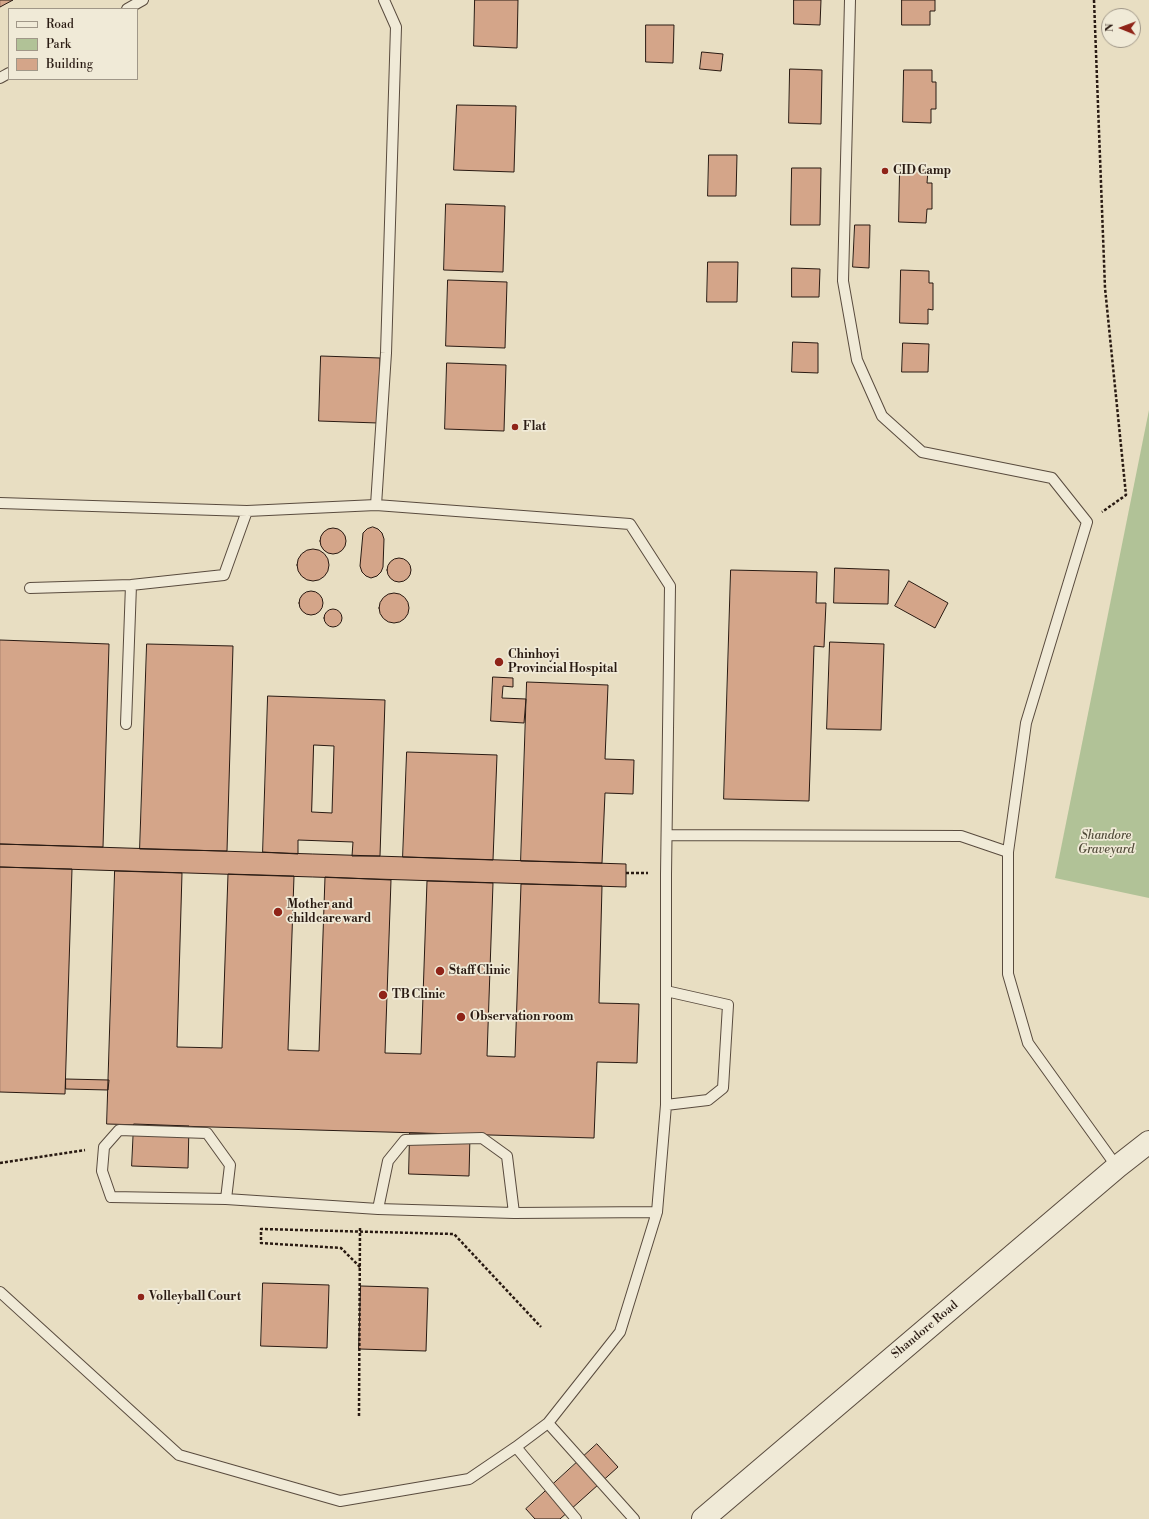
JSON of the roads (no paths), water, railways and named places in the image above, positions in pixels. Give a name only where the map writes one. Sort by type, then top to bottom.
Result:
[{"type":"street","name":"Shandore Road","points":[[703,1519],[1117,1167],[1149,1142]]},
{"type":"lane","points":[[129,8],[143,0]]},
{"type":"lane","points":[[376,505],[386,353],[396,27],[384,0]]},
{"type":"lane","points":[[850,0],[844,281],[857,360],[882,416],[922,452],[1052,478],[1087,522],[1026,723],[1008,852],[1008,974],[1028,1043],[1117,1167]]},
{"type":"lane","points":[[0,502],[247,511],[376,505],[630,524],[670,586],[666,1105],[657,1212],[620,1332],[548,1423],[469,1479],[340,1501],[179,1455],[0,1292]]},
{"type":"lane","points":[[30,588],[131,585],[224,575],[247,511]]},
{"type":"lane","points":[[126,724],[131,585]]},
{"type":"lane","points":[[667,835],[961,836],[1008,852]]},
{"type":"lane","points":[[666,991],[728,1005],[723,1088],[708,1100],[666,1105]]},
{"type":"lane","points":[[226,1199],[230,1165],[207,1133],[119,1130],[104,1147],[102,1170],[111,1197],[226,1199],[378,1209],[514,1213],[657,1212]]},
{"type":"lane","points":[[378,1209],[388,1161],[405,1140],[482,1138],[507,1156],[514,1213]]},
{"type":"lane","points":[[548,1423],[634,1519]]},
{"type":"lane","points":[[516,1447],[576,1519]]},
{"type":"place","name":"CID Camp","points":[[885,171]]},
{"type":"place","name":"Flat","points":[[515,427]]},
{"type":"place","name":"Chinhoyi Provincial Hospital","points":[[499,662]]},
{"type":"place","name":"Mother and childcare ward","points":[[278,912]]},
{"type":"place","name":"Staff Clinic","points":[[440,971]]},
{"type":"place","name":"TB Clinic","points":[[383,995]]},
{"type":"place","name":"Observation room","points":[[461,1017]]},
{"type":"place","name":"Volleyball Court","points":[[141,1297]]},
{"type":"park label","name":"Shandore Graveyard","points":[[1106,843]]}]
